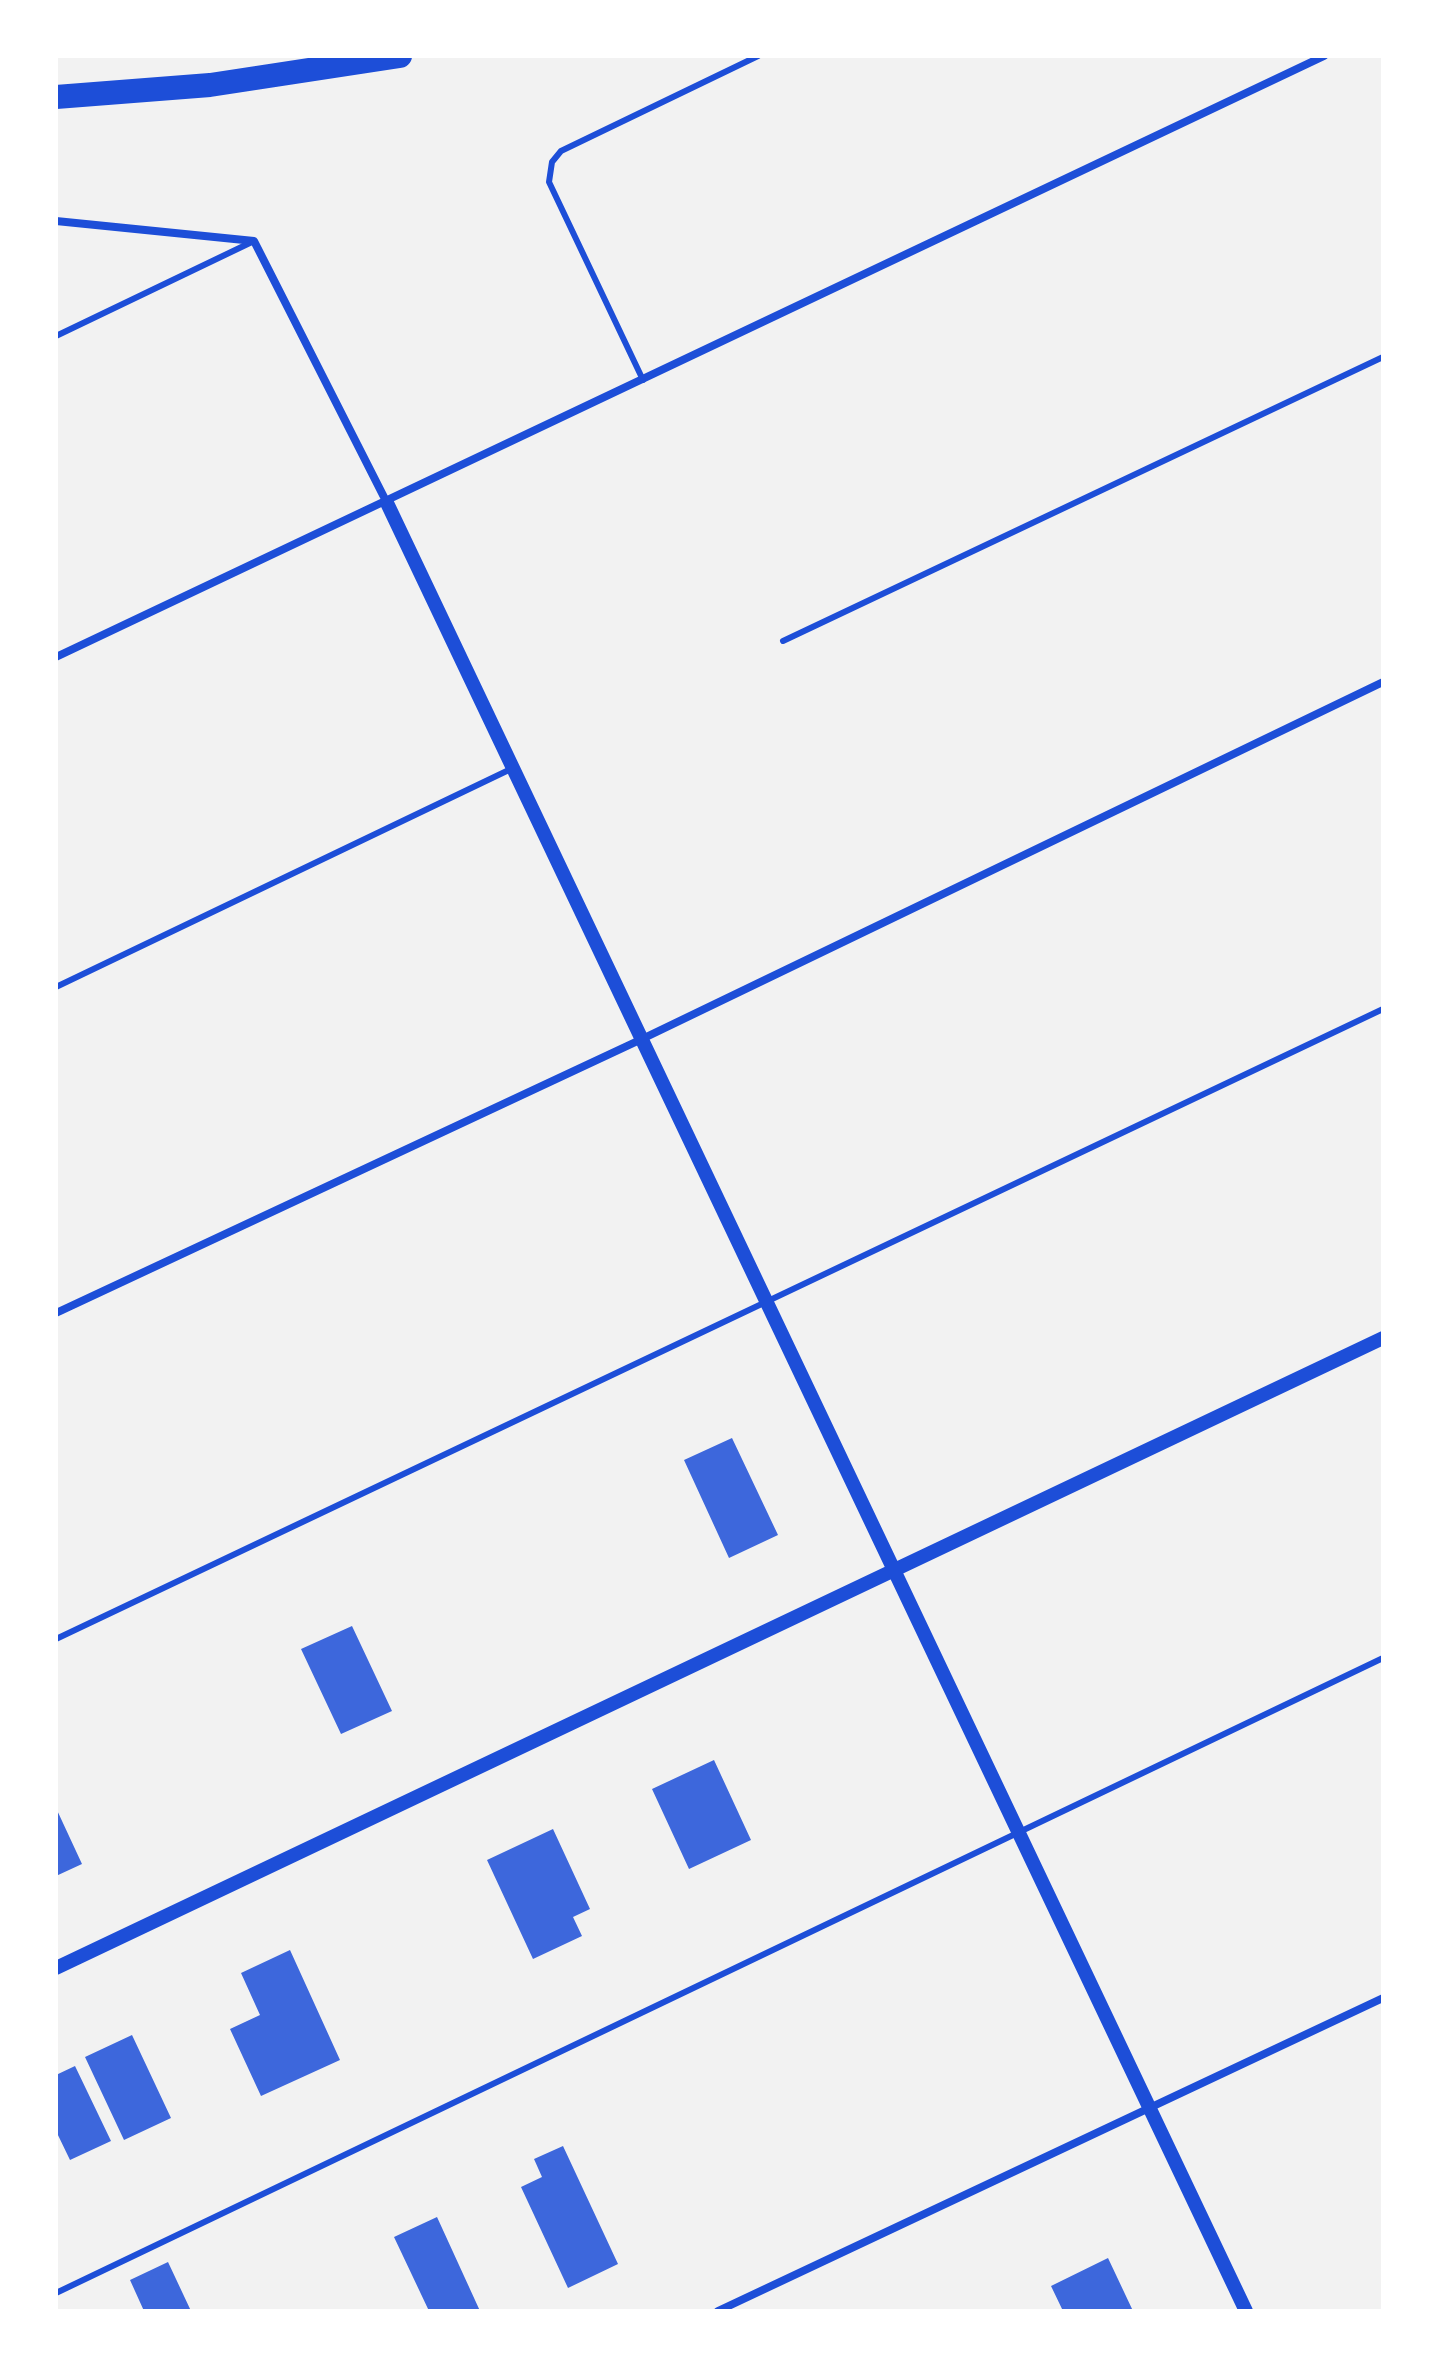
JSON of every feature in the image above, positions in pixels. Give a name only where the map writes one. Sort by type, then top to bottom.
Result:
[{"type":"highway","points":[[56,97],[210,85],[400,56]]},
{"type":"street","points":[[56,657],[387,503],[1324,56]]},
{"type":"street","points":[[56,221],[254,241],[387,503],[1246,2311]]},
{"type":"street","points":[[56,1313],[642,1039],[1383,682]]},
{"type":"street","points":[[56,1968],[1383,1338]]},
{"type":"street","points":[[718,2311],[1383,1998]]},
{"type":"lane","points":[[643,380],[549,182],[552,162],[561,151],[758,56]]},
{"type":"lane","points":[[56,336],[254,241]]},
{"type":"lane","points":[[783,641],[1383,357]]},
{"type":"lane","points":[[56,987],[513,768]]},
{"type":"lane","points":[[56,1639],[1383,1009]]},
{"type":"lane","points":[[56,2293],[1383,1658]]},
{"type":"building","points":[[732,1438],[778,1535],[729,1558],[684,1460]]},
{"type":"building","points":[[352,1626],[392,1711],[341,1734],[301,1649]]},
{"type":"building","points":[[714,1760],[751,1840],[689,1869],[652,1789]]},
{"type":"building","points":[[56,1808],[82,1864],[56,1876]]},
{"type":"building","points":[[553,1829],[590,1909],[573,1917],[582,1936],[533,1959],[487,1860]]},
{"type":"building","points":[[290,1950],[340,2060],[261,2096],[230,2029],[260,2015],[241,1973]]},
{"type":"building","points":[[132,2035],[171,2118],[124,2140],[85,2057]]},
{"type":"building","points":[[75,2066],[111,2141],[70,2160],[56,2131],[56,2075]]},
{"type":"building","points":[[563,2146],[618,2264],[568,2288],[521,2187],[542,2177],[534,2159]]},
{"type":"building","points":[[437,2217],[480,2311],[429,2311],[394,2237]]},
{"type":"building","points":[[1108,2258],[1133,2311],[1063,2311],[1051,2286]]},
{"type":"building","points":[[168,2262],[191,2311],[144,2311],[130,2280]]}]
